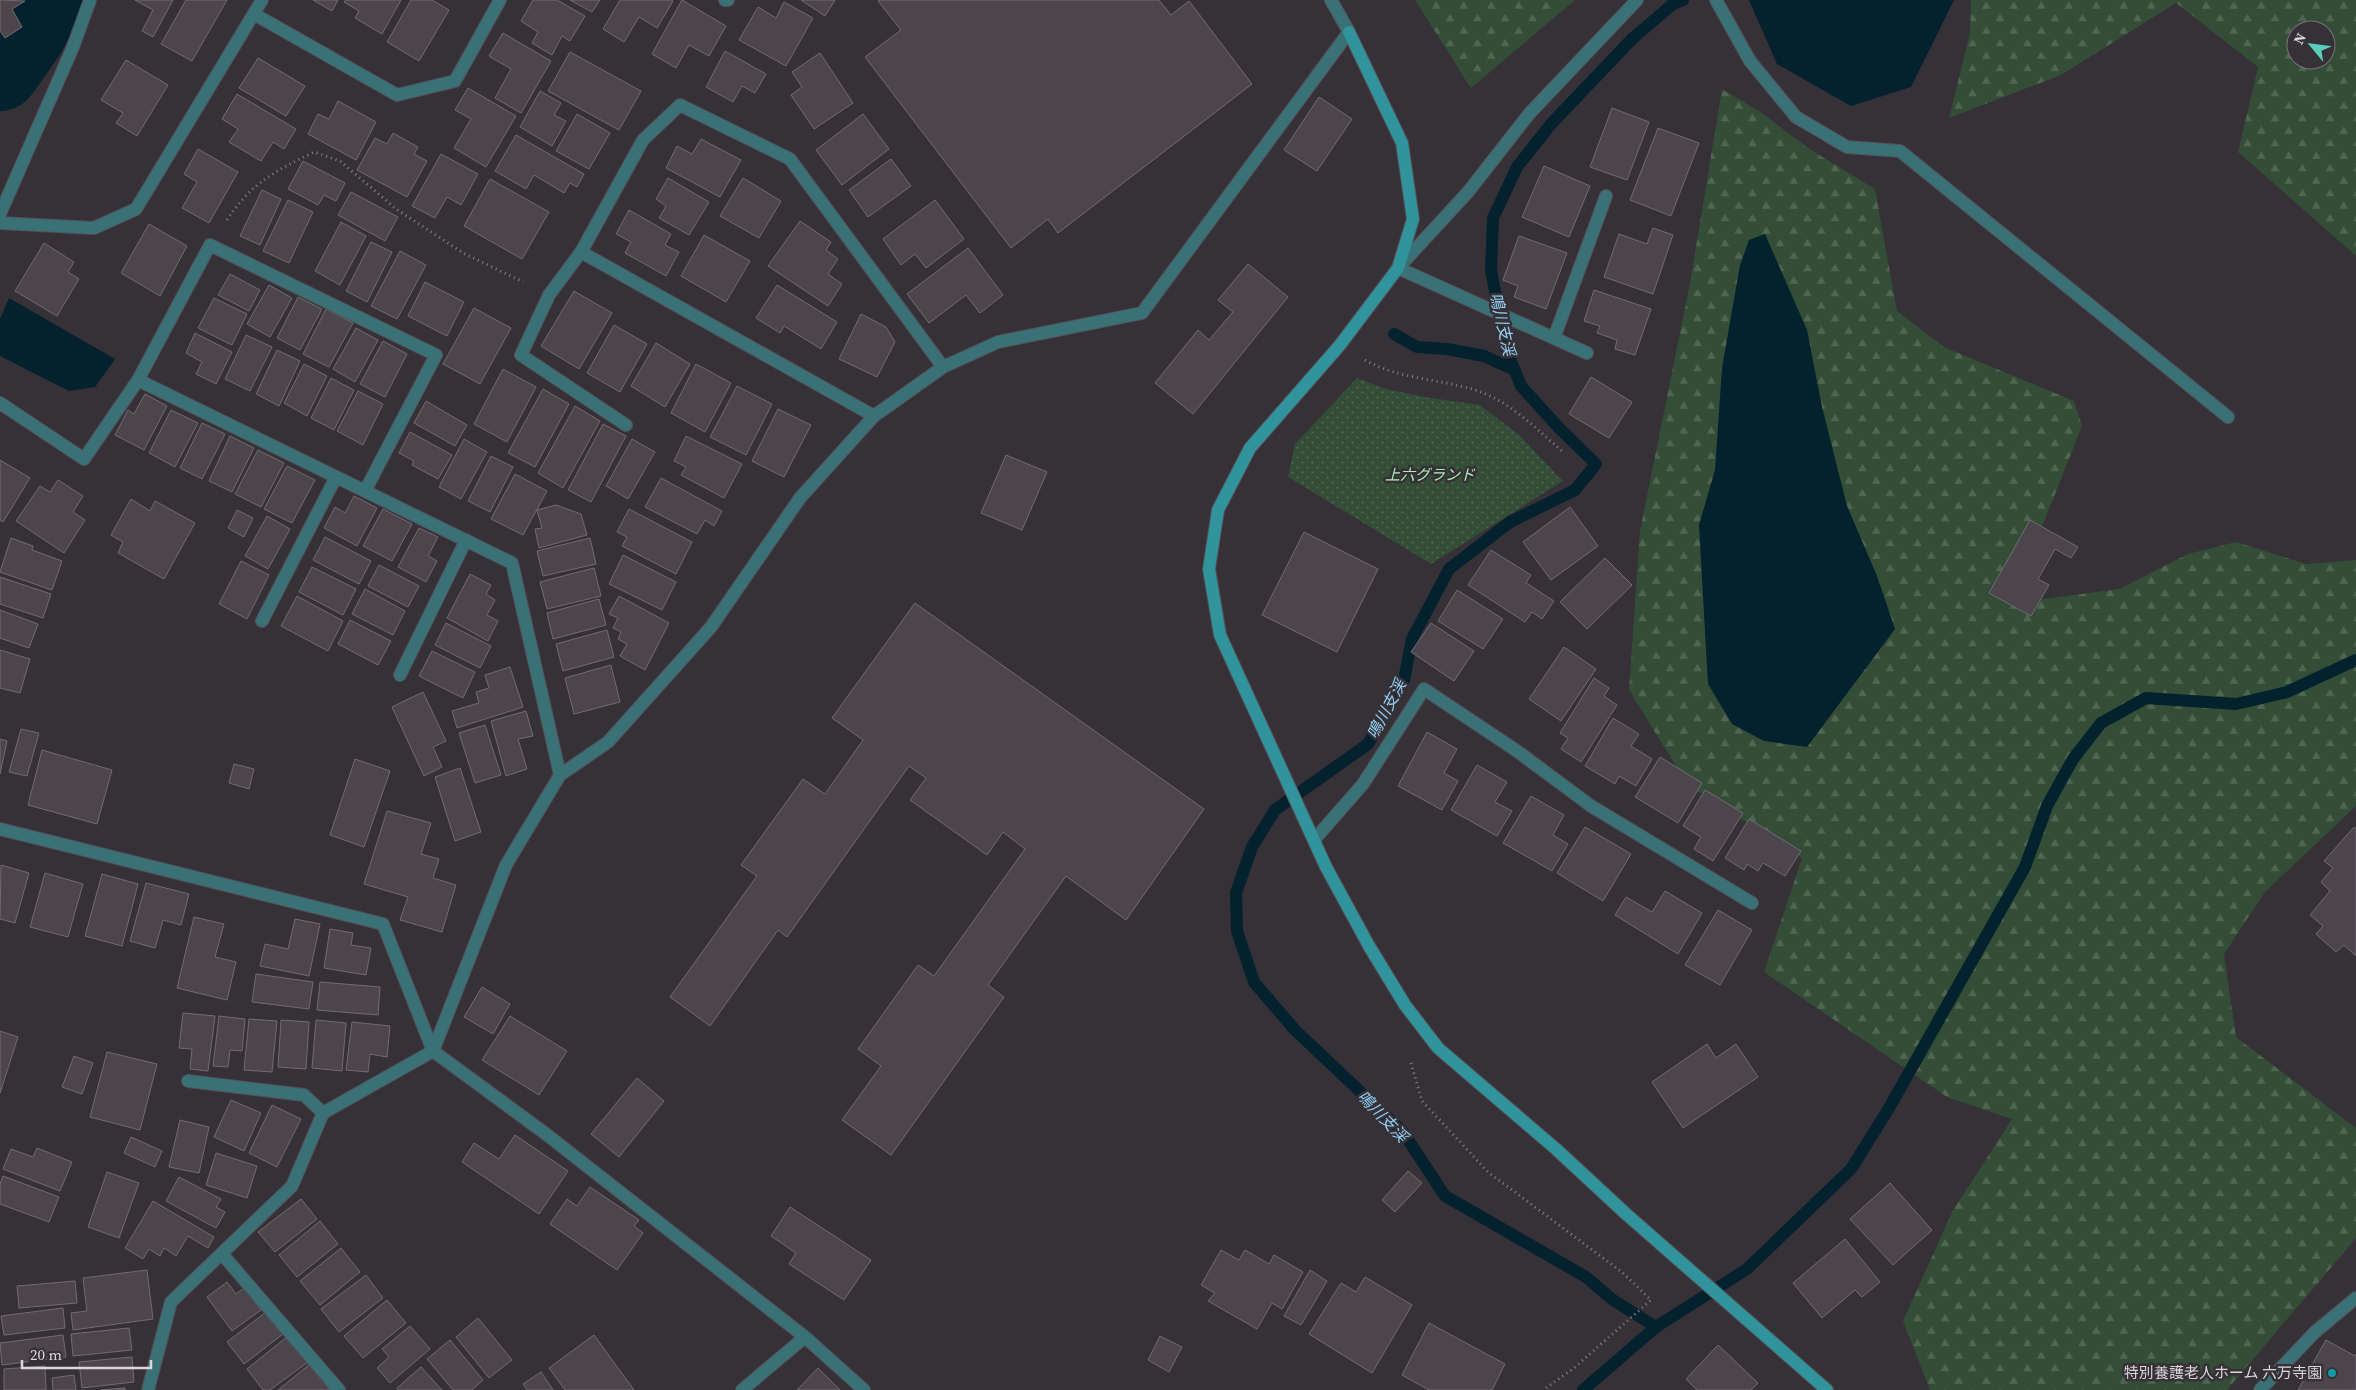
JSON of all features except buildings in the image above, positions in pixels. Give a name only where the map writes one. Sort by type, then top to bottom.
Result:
[{"type":"street","points":[[0,214],[73,48],[90,0]]},
{"type":"street","points":[[0,223],[94,228],[136,208],[262,0]]},
{"type":"street","points":[[254,14],[397,95],[456,82],[500,0]]},
{"type":"street","points":[[1331,0],[1349,32],[1402,143],[1413,219],[1398,268]]},
{"type":"street","points":[[1637,0],[1529,114],[1468,192],[1398,268],[1340,345],[1250,448],[1218,510],[1209,569],[1220,635],[1314,840],[1369,946],[1405,1005],[1438,1048],[1556,1149],[1625,1213],[1825,1388]]},
{"type":"street","points":[[1716,0],[1750,62],[1796,117],[1847,147],[1900,151],[2228,417]]},
{"type":"street","points":[[148,1390],[171,1302],[292,1186],[323,1113],[433,1051],[506,865],[560,775],[608,742],[711,627],[800,498],[874,416],[943,367],[998,342],[1142,312],[1349,32]]},
{"type":"street","points":[[626,425],[520,356],[549,295],[581,252],[643,140],[680,105],[790,159],[943,367]]},
{"type":"street","points":[[1554,338],[1606,196]]},
{"type":"street","points":[[0,403],[84,459],[138,380],[210,245],[436,355],[365,491]]},
{"type":"street","points":[[581,252],[874,416]]},
{"type":"street","points":[[1398,268],[1587,354]]},
{"type":"street","points":[[138,380],[512,563],[560,775]]},
{"type":"street","points":[[262,621],[336,477]]},
{"type":"street","points":[[400,675],[466,540]]},
{"type":"street","points":[[1314,840],[1363,784],[1424,689],[1517,751],[1591,806],[1752,903]]},
{"type":"street","points":[[0,828],[383,924],[433,1051],[546,1134],[805,1336],[864,1390]]},
{"type":"street","points":[[188,1081],[304,1095],[323,1113]]},
{"type":"street","points":[[222,1254],[339,1390]]},
{"type":"street","points":[[2260,1390],[2315,1332],[2356,1298]]},
{"type":"street","points":[[742,1390],[805,1336]]},
{"type":"path","points":[[210,245],[239,202],[268,175],[314,152],[340,161],[396,209],[463,253],[498,268],[549,295]]},
{"type":"path","points":[[1340,345],[1392,372],[1422,376],[1477,390],[1510,406],[1562,451]]},
{"type":"path","points":[[1409,1057],[1422,1101],[1488,1172],[1623,1273],[1651,1300],[1574,1368],[1543,1390]]},
{"type":"green space","points":[[1415,0],[1575,0],[1471,88]]},
{"type":"green space","points":[[1971,0],[2356,0],[2356,256],[2238,152],[2258,67],[2176,3],[2061,75],[1949,118],[1970,33]]},
{"type":"green space","points":[[1722,89],[1762,113],[1808,148],[1875,189],[1897,311],[1944,347],[2074,401],[2082,426],[2012,603],[2119,589],[2188,554],[2236,542],[2306,564],[2356,560],[2356,806],[2265,892],[2224,954],[2236,1037],[2356,1128],[2356,1238],[2227,1390],[1930,1390],[1903,1321],[1952,1212],[2012,1119],[1947,1097],[1764,972],[1802,858],[1687,784],[1629,690],[1640,531],[1690,283]]},
{"type":"green space","name":"上六グランド","points":[[1357,378],[1386,389],[1480,405],[1519,435],[1563,481],[1431,564],[1288,477],[1295,444]]},
{"type":"water","points":[[1749,0],[1954,0],[1911,87],[1851,106],[1777,64]]},
{"type":"water","points":[[1765,234],[1807,330],[1822,407],[1847,506],[1877,576],[1895,629],[1807,747],[1764,741],[1732,724],[1708,684],[1699,525],[1715,470],[1722,368],[1740,265],[1749,240]]},
{"type":"water","points":[[9,298],[115,359],[95,387],[69,391],[0,355],[0,319]]},
{"type":"waterway","points":[[0,72],[27,34],[45,0]]},
{"type":"waterway","name":"鳴川支渓","points":[[1583,1390],[1656,1327],[1613,1300],[1586,1277],[1445,1196],[1403,1132],[1294,1029],[1254,982],[1237,931],[1236,893],[1252,847],[1275,810],[1368,744],[1404,680],[1412,639],[1449,569],[1510,522],[1575,490],[1596,464],[1559,428],[1521,386],[1506,349],[1491,270],[1493,218],[1517,167],[1551,124],[1632,39],[1673,4],[1683,0]]},
{"type":"waterway","points":[[1394,334],[1417,347],[1447,349],[1484,356],[1515,370]]},
{"type":"waterway","points":[[1656,1327],[1747,1269],[1851,1169],[1889,1108],[2025,867],[2047,806],[2073,759],[2101,723],[2146,698],[2236,704],[2287,692],[2356,660]]},
{"type":"place","name":"特別養護老人ホーム 六万寺園","points":[[2332,1373]]}]
